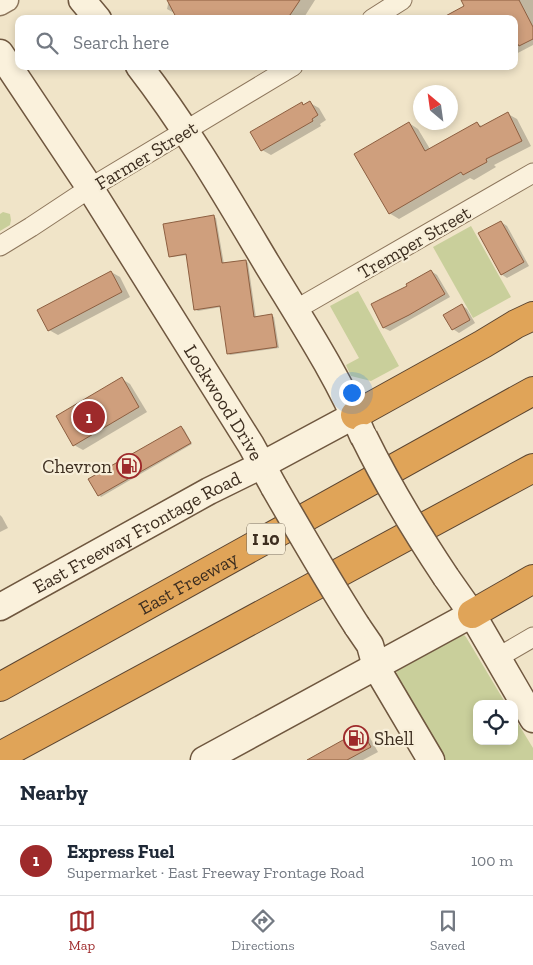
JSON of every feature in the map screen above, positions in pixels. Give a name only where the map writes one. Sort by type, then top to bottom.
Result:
[{"type":"highway","points":[[359,426],[484,344],[533,316]]},
{"type":"highway","name":"East Freeway","points":[[0,687],[533,391]]},
{"type":"highway","points":[[0,756],[533,468]]},
{"type":"highway","points":[[472,614],[533,579]]},
{"type":"main road","points":[[82,0],[95,15]]},
{"type":"main road","name":"Lockwood Drive","points":[[0,53],[90,188],[262,464],[330,585],[370,645],[376,667],[431,760]]},
{"type":"main road","points":[[142,70],[185,130],[315,343],[391,490],[423,543],[472,614],[533,718]]},
{"type":"main road","name":"East Freeway Frontage Road","points":[[0,607],[209,490],[262,464],[359,426]]},
{"type":"main road","points":[[204,760],[472,614]]},
{"type":"street","points":[[0,4],[7,0]]},
{"type":"street","points":[[378,15],[402,0]]},
{"type":"street","name":"Farmer Street","points":[[0,246],[90,188],[286,70]]},
{"type":"street","name":"Tremper Street","points":[[295,310],[533,173]]},
{"type":"street","points":[[497,658],[533,638]]},
{"type":"green space","points":[[3,212],[10,214],[11,220],[10,225],[0,231],[0,214]]},
{"type":"green space","points":[[471,226],[511,297],[473,318],[433,247]]},
{"type":"green space","points":[[358,291],[399,366],[371,381],[351,376],[346,365],[359,358],[330,306]]},
{"type":"green space","points":[[464,635],[466,637],[504,700],[473,700],[473,745],[518,745],[518,724],[533,748],[533,760],[443,760],[396,675],[397,671]]},
{"type":"building","points":[[167,0],[300,0],[290,15],[175,15]]},
{"type":"building","points":[[461,0],[519,0],[533,27],[533,39],[519,46],[518,44],[518,15],[447,15],[464,6]]},
{"type":"building","points":[[310,101],[318,115],[312,119],[313,121],[261,151],[250,132],[302,102],[303,105]]},
{"type":"building","points":[[508,112],[522,141],[486,159],[487,162],[463,175],[461,172],[389,214],[354,154],[409,122],[425,151],[477,122],[480,127]]},
{"type":"building","points":[[214,215],[222,263],[246,260],[254,317],[272,314],[277,347],[227,354],[220,306],[194,310],[186,254],[169,257],[163,224]]},
{"type":"building","points":[[501,221],[524,262],[501,275],[478,233]]},
{"type":"building","points":[[431,270],[445,294],[383,328],[371,304],[407,286],[406,284]]},
{"type":"building","points":[[111,271],[122,292],[48,331],[37,310]]},
{"type":"building","points":[[462,304],[470,320],[452,330],[443,315]]},
{"type":"building","points":[[122,377],[139,407],[73,446],[56,416]]},
{"type":"building","points":[[181,426],[191,443],[98,496],[88,479]]},
{"type":"building","name":"Shell","points":[[361,730],[371,747],[347,760],[307,760]]},
{"type":"place","name":"Express Fuel","points":[[89,417]]},
{"type":"place","name":"Chevron","points":[[129,466]]},
{"type":"place","name":"Shell","points":[[356,738]]}]
